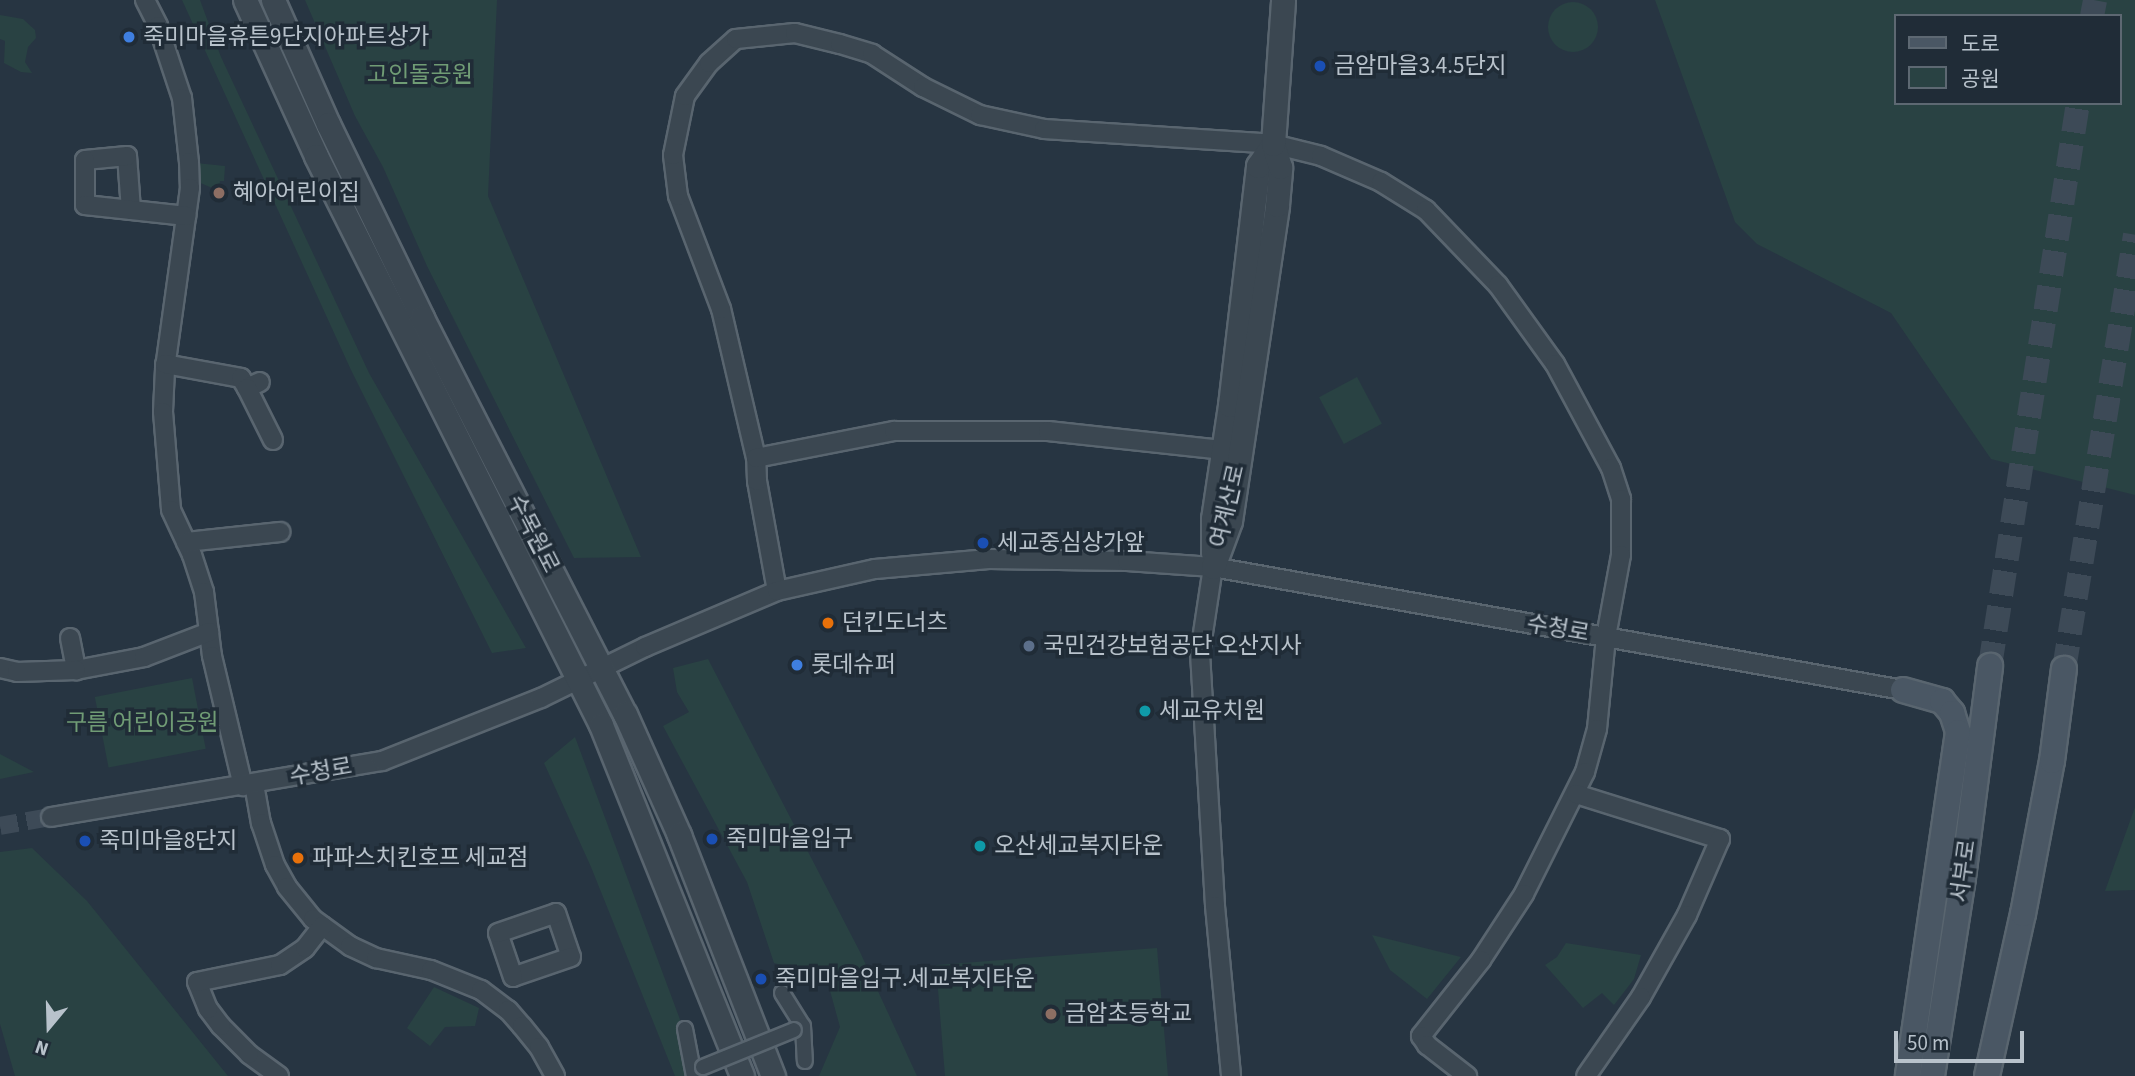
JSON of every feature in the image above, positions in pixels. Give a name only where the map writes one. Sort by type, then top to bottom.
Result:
[{"type":"main road","name":"서부로","points":[[1932,1076],[1963,878],[1990,666]]},
{"type":"main road","points":[[1987,1076],[2028,888],[2052,761],[2064,669]]},
{"type":"main road","points":[[1903,690],[1942,701],[1952,713],[1958,732],[1908,1076]]},
{"type":"street","points":[[145,0],[158,26],[182,98],[189,162],[186,216],[165,364],[163,412],[171,510],[204,592],[230,744],[248,785],[275,865],[299,903],[322,926],[350,946],[376,958],[454,977],[493,999],[522,1026],[539,1047],[555,1076]]},
{"type":"street","name":"수목원로","points":[[245,0],[316,156],[578,680],[655,856],[742,1076]]},
{"type":"street","name":"수목원로","points":[[273,0],[328,124],[422,318],[604,668],[679,835],[774,1076]]},
{"type":"street","name":"여계산로","points":[[1213,567],[1230,521],[1267,282],[1280,167],[1273,144],[1283,0]]},
{"type":"street","points":[[777,592],[756,458],[721,309],[678,196],[673,155],[685,96],[709,63],[736,39],[796,33],[839,44],[872,54],[923,87],[980,115],[1044,129],[1273,144],[1321,156],[1369,176],[1426,210],[1498,285],[1555,363],[1611,468],[1621,499],[1621,555],[1606,637],[1597,729],[1576,794],[1524,894],[1481,960],[1423,1031],[1422,1037],[1427,1045],[1467,1076]]},
{"type":"street","name":"여계산로","points":[[1213,567],[1213,519],[1224,450],[1258,166],[1273,144]]},
{"type":"street","points":[[131,210],[186,216]]},
{"type":"street","points":[[165,364],[241,378],[254,385],[273,440]]},
{"type":"street","points":[[756,458],[894,431],[1048,431],[1224,450]]},
{"type":"street","points":[[186,542],[280,532]]},
{"type":"street","name":"수청로","points":[[51,817],[382,761],[578,680],[657,642],[777,592],[875,569],[989,559],[1127,561],[1213,567],[1903,690]]},
{"type":"street","points":[[1213,567],[1200,653],[1215,906],[1231,1076]]},
{"type":"street","points":[[0,668],[17,672],[76,670],[145,657],[209,632]]},
{"type":"street","points":[[69,638],[76,670]]},
{"type":"street","points":[[1576,794],[1720,839],[1687,915],[1641,997],[1586,1076]]},
{"type":"street","points":[[279,1076],[249,1054],[221,1027],[208,1009],[197,982],[280,965],[305,948],[322,926]]},
{"type":"street","points":[[493,999],[513,976]]},
{"type":"street","points":[[782,993],[798,1028],[805,1061]]},
{"type":"street","points":[[685,1029],[696,1072],[798,1028]]},
{"type":"green space","points":[[182,0],[200,0],[221,57],[369,373],[526,648],[492,653],[351,370]]},
{"type":"green space","name":"고인돌공원","points":[[305,0],[497,0],[488,196],[641,557],[574,558],[427,266],[383,167],[355,116]]},
{"type":"green space","points":[[1655,0],[2135,0],[2135,495],[1991,459],[1891,313],[1757,244],[1735,222]]},
{"type":"green space","points":[[1573,2],[1590,10],[1598,27],[1590,44],[1573,52],[1556,44],[1548,27],[1556,10]]},
{"type":"green space","points":[[0,15],[23,19],[35,30],[36,38],[28,47],[25,62],[32,73],[21,72],[4,63],[5,41],[0,39]]},
{"type":"green space","points":[[196,163],[225,166],[224,181],[220,181],[219,191],[196,181]]},
{"type":"green space","points":[[1357,377],[1382,424],[1344,444],[1319,397]]},
{"type":"green space","points":[[708,659],[860,952],[917,1076],[819,1076],[840,1027],[826,976],[774,963],[747,882],[663,726],[689,712],[677,692],[673,668]]},
{"type":"green space","name":"구름 어린이공원","points":[[192,678],[206,749],[109,768],[95,697]]},
{"type":"green space","points":[[575,737],[701,1076],[675,1076],[591,867],[544,763]]},
{"type":"green space","points":[[0,754],[34,772],[0,779]]},
{"type":"green space","points":[[2135,807],[2135,890],[2105,891]]},
{"type":"green space","points":[[32,848],[87,901],[228,1076],[15,1076],[0,1024],[0,852]]},
{"type":"green space","points":[[1372,935],[1461,957],[1427,999],[1390,970]]},
{"type":"green space","points":[[1566,943],[1641,955],[1634,979],[1614,1005],[1602,993],[1583,1008],[1545,965],[1557,957]]},
{"type":"green space","name":"금암초등학교","points":[[1157,948],[1168,1076],[945,1076],[936,965]]},
{"type":"green space","points":[[434,987],[479,1008],[475,1026],[445,1027],[430,1046],[407,1028]]},
{"type":"tunnel","points":[[2092,14],[2095,0]]},
{"type":"tunnel","points":[[1990,666],[2078,105]]},
{"type":"tunnel","points":[[2064,669],[2135,235]]},
{"type":"tunnel","points":[[0,826],[51,817]]},
{"type":"place","name":"죽미마을휴튼9단지아파트상가","points":[[129,37]]},
{"type":"place","name":"금암마을3.4.5단지","points":[[1320,66]]},
{"type":"place","name":"혜아어린이집","points":[[219,193]]},
{"type":"place","name":"세교중심상가앞","points":[[983,543]]},
{"type":"place","name":"던킨도너츠","points":[[828,623]]},
{"type":"place","name":"국민건강보험공단 오산지사","points":[[1029,646]]},
{"type":"place","name":"롯데슈퍼","points":[[797,665]]},
{"type":"place","name":"세교유치원","points":[[1145,711]]},
{"type":"place","name":"죽미마을입구","points":[[712,839]]},
{"type":"place","name":"죽미마을8단지","points":[[85,841]]},
{"type":"place","name":"오산세교복지타운","points":[[980,846]]},
{"type":"place","name":"파파스치킨호프 세교점","points":[[298,858]]},
{"type":"place","name":"죽미마을입구.세교복지타운","points":[[761,979]]},
{"type":"place","name":"금암초등학교","points":[[1051,1014]]}]
